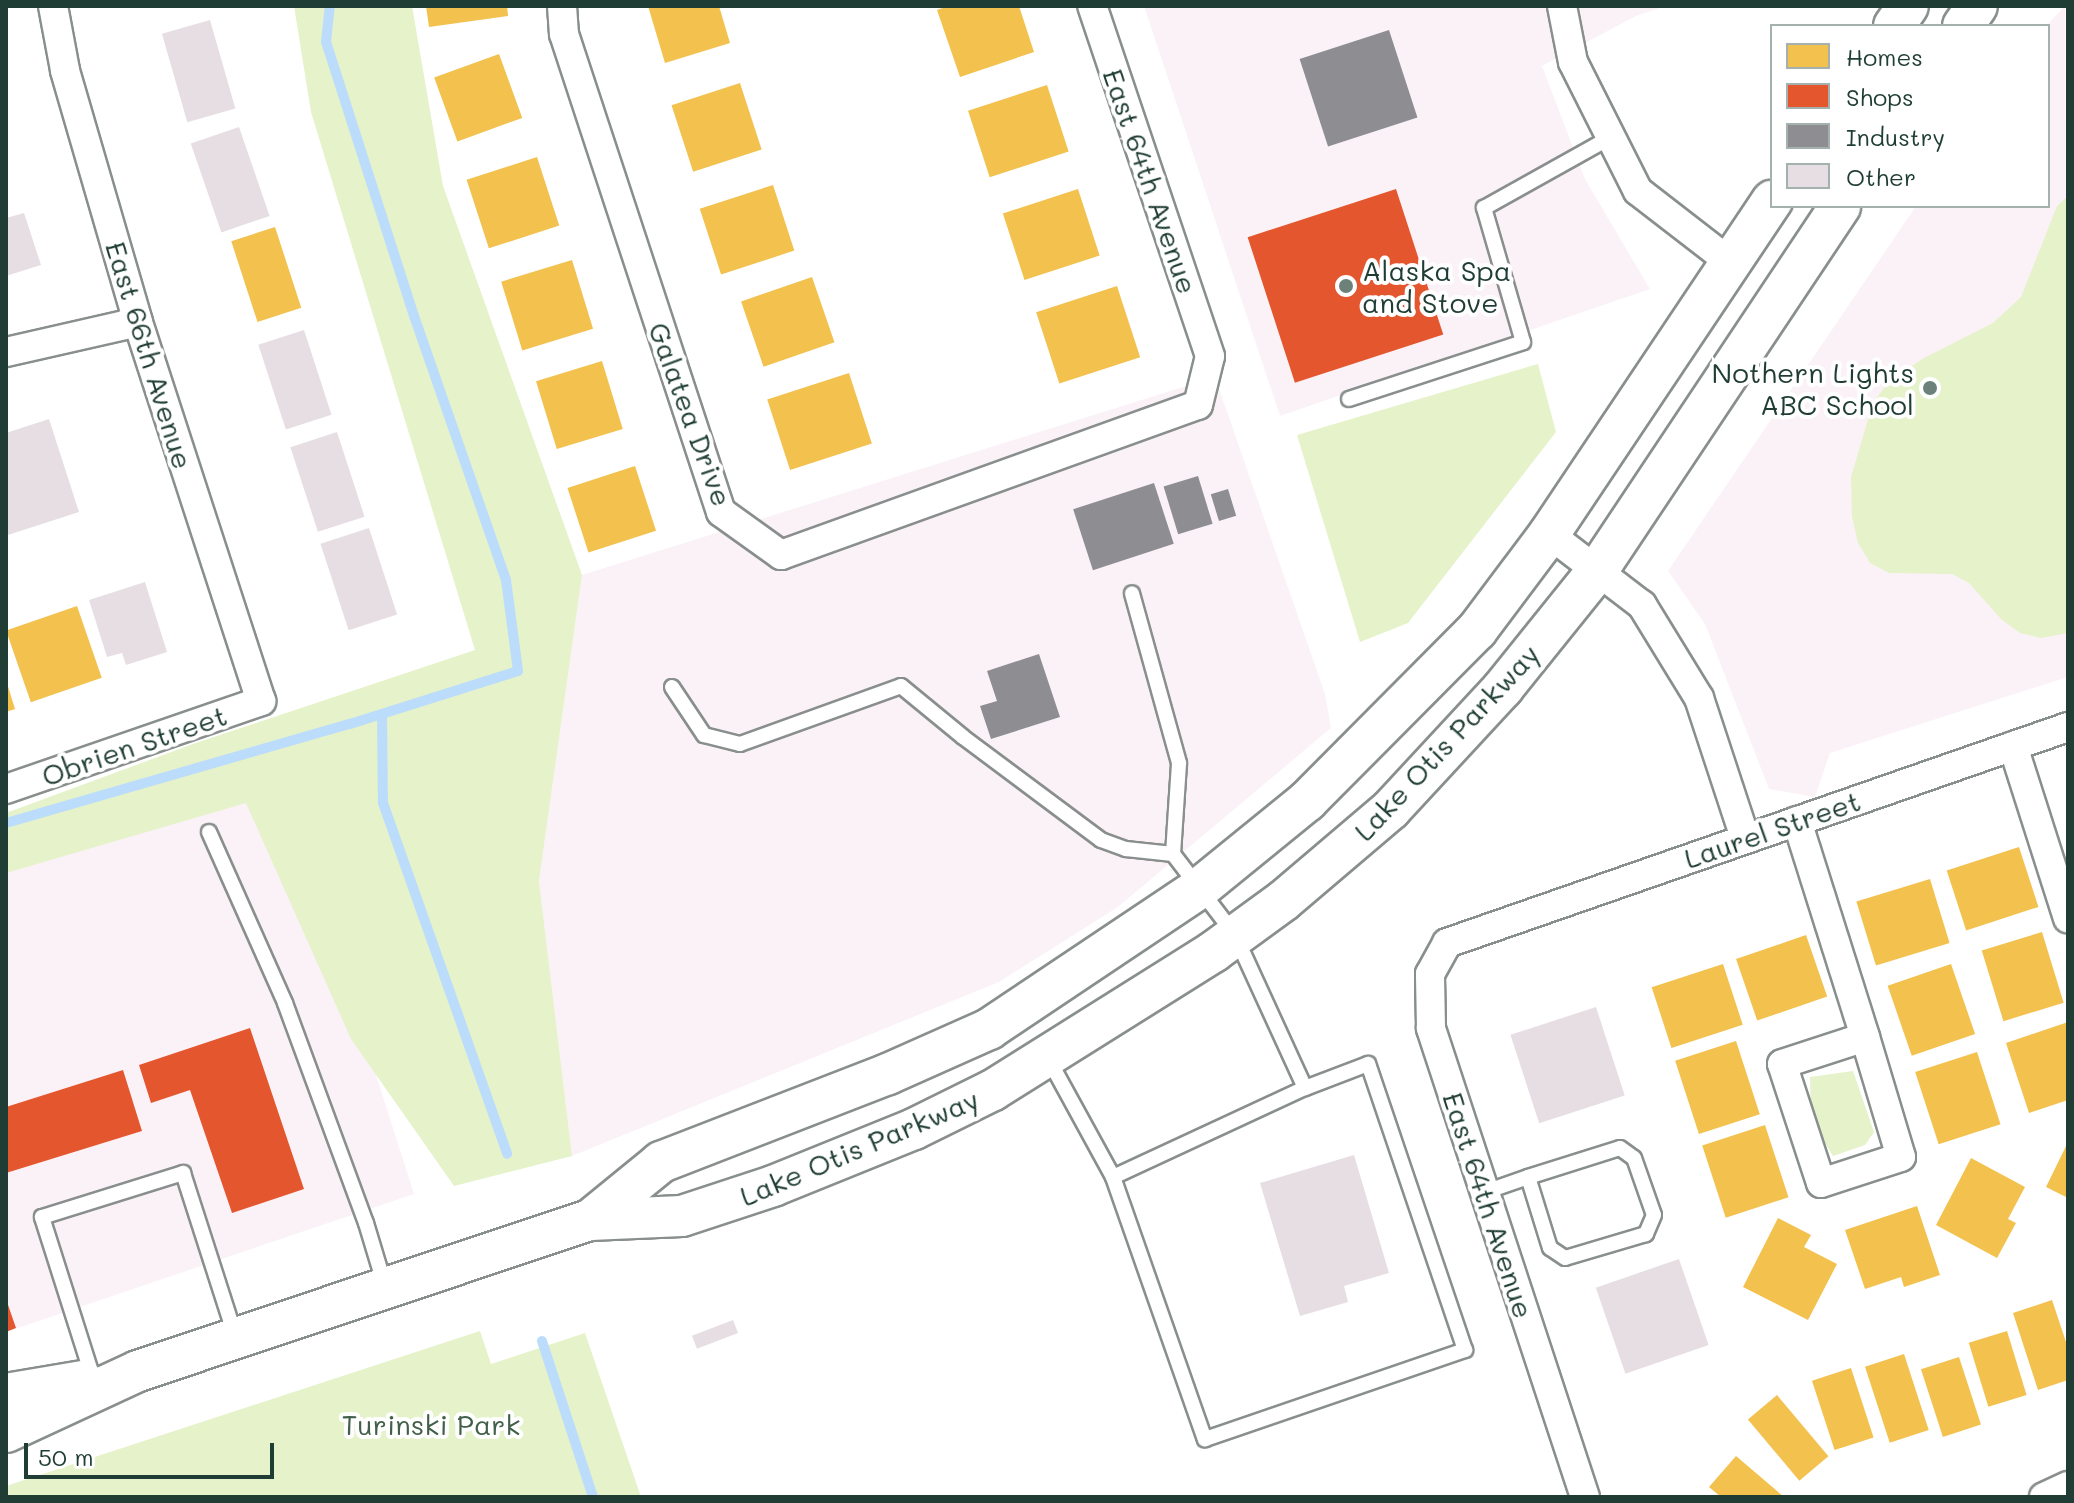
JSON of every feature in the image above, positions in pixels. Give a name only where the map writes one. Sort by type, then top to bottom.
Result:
[{"type":"main road","points":[[1895,24],[1908,6]]},
{"type":"main road","points":[[1964,24],[1977,6]]},
{"type":"main road","name":"Lake Otis Parkway","points":[[590,1220],[661,1162],[920,1060],[989,1029],[1200,888],[1345,767],[1477,630],[1549,534],[1770,204]]},
{"type":"main road","name":"Lake Otis Parkway","points":[[6,1432],[138,1371],[590,1220],[682,1216],[773,1186],[914,1129],[993,1090],[1235,935],[1283,901],[1391,809],[1503,688],[1597,571],[1839,208]]},
{"type":"main road","points":[[1700,413],[1732,320],[1740,281],[1730,262]]},
{"type":"main road","points":[[773,1186],[789,1158],[836,1140],[897,1110],[916,1079],[920,1060]]},
{"type":"main road","name":"Lake Otis Parkway","points":[[6,1394],[138,1371]]},
{"type":"street","name":"East 66th Avenue","points":[[53,6],[65,70],[138,322],[261,701]]},
{"type":"street","name":"Galatea Drive","points":[[562,6],[564,34],[721,512],[781,555],[1198,405],[1210,356]]},
{"type":"street","name":"East 64th Avenue","points":[[1092,6],[1210,356]]},
{"type":"street","points":[[1562,6],[1573,62],[1638,191],[1730,262]]},
{"type":"street","points":[[6,352],[138,322]]},
{"type":"street","points":[[1549,534],[1642,605],[1699,698],[1745,838]]},
{"type":"street","name":"Obrien Street","points":[[6,789],[261,701]]},
{"type":"street","name":"Laurel Street","points":[[1476,933],[2068,727]]},
{"type":"street","points":[[2013,746],[2068,918]]},
{"type":"street","points":[[1797,821],[1865,1037],[1901,1157],[1821,1183],[1782,1064],[1865,1037]]},
{"type":"street","name":"East 64th Avenue","points":[[1476,933],[1447,943],[1430,974],[1431,1028],[1585,1497]]},
{"type":"street","points":[[2044,1497],[2068,1486]]},
{"type":"lane","points":[[1349,399],[1523,342],[1484,208],[1611,137]]},
{"type":"lane","points":[[1132,593],[1179,763],[1173,854],[1235,935],[1305,1088]]},
{"type":"lane","points":[[672,687],[704,735],[740,744],[901,686],[963,737],[1101,840],[1126,849],[1173,854]]},
{"type":"lane","points":[[209,832],[285,1003],[366,1223],[387,1290]]},
{"type":"lane","points":[[1047,1057],[1113,1177],[1205,1439],[1465,1350],[1368,1064],[1305,1088],[1113,1177]]},
{"type":"lane","points":[[1485,1192],[1528,1177],[1620,1148],[1634,1158],[1654,1215],[1646,1234],[1565,1258],[1550,1248],[1528,1177]]},
{"type":"lane","points":[[93,1379],[42,1217],[183,1173],[236,1339]]},
{"type":"shaded area","points":[[1144,6],[1666,6],[1636,16],[1542,66],[1585,179],[1650,289],[1280,416]]},
{"type":"shaded area","name":"Nothern Lights ABC School","points":[[2065,6],[2068,677],[1830,753],[1815,797],[1769,789],[1705,624],[1668,571],[1915,208],[2050,208],[2048,24]]},
{"type":"shaded area","points":[[1215,377],[1325,694],[1331,728],[1118,907],[999,982],[572,1156],[539,881],[582,575]]},
{"type":"shaded area","points":[[271,745],[414,1194],[6,1332],[6,838]]},
{"type":"green space","points":[[294,6],[412,6],[443,186],[582,575],[539,881],[572,1156],[454,1186],[351,1039],[246,803],[6,873],[6,813],[193,744],[475,650],[311,112]]},
{"type":"green space","points":[[2068,196],[2068,633],[2041,638],[2020,633],[2001,619],[1969,583],[1952,574],[1889,573],[1870,563],[1858,543],[1852,517],[1851,477],[1873,403],[1890,380],[1924,358],[1993,323],[2021,297],[2057,206]]},
{"type":"green space","points":[[1538,364],[1556,432],[1408,623],[1360,642],[1297,435]]},
{"type":"green space","points":[[1853,1071],[1874,1132],[1865,1145],[1833,1156],[1811,1120],[1810,1077]]},
{"type":"green space","name":"Turinski Park","points":[[480,1331],[491,1364],[585,1333],[641,1497],[6,1497],[6,1486]]},
{"type":"building: Homes","points":[[426,6],[507,6],[508,16],[429,27]]},
{"type":"building: Homes","points":[[648,6],[719,6],[730,43],[665,63]]},
{"type":"building: Homes","points":[[948,6],[1019,6],[1034,52],[960,77],[937,10]]},
{"type":"building: Homes","points":[[499,54],[522,118],[457,141],[434,78]]},
{"type":"building: Homes","points":[[740,83],[762,150],[693,172],[672,105]]},
{"type":"building: Homes","points":[[1047,85],[1069,152],[990,177],[968,111]]},
{"type":"building: Homes","points":[[537,157],[559,225],[489,248],[467,180]]},
{"type":"building: Homes","points":[[773,185],[794,251],[721,274],[700,209]]},
{"type":"building: Homes","points":[[1078,189],[1100,256],[1024,280],[1003,213]]},
{"type":"building: Homes","points":[[275,227],[301,308],[258,322],[231,241]]},
{"type":"building: Homes","points":[[572,260],[593,329],[522,350],[501,282]]},
{"type":"building: Homes","points":[[812,277],[834,342],[764,367],[741,301]]},
{"type":"building: Homes","points":[[1117,286],[1140,357],[1059,384],[1036,312]]},
{"type":"building: Homes","points":[[602,361],[623,429],[557,449],[536,381]]},
{"type":"building: Homes","points":[[849,373],[872,443],[790,470],[767,400]]},
{"type":"building: Homes","points":[[635,466],[656,531],[588,553],[567,488]]},
{"type":"building: Homes","points":[[77,606],[102,678],[31,702],[6,630]]},
{"type":"building: Homes","points":[[6,680],[15,709],[6,712]]},
{"type":"building: Homes","points":[[2019,847],[2038,907],[1966,930],[1947,870]]},
{"type":"building: Homes","points":[[1930,879],[1950,943],[1876,966],[1856,902]]},
{"type":"building: Homes","points":[[2042,932],[2064,1003],[2003,1021],[1982,950]]},
{"type":"building: Homes","points":[[1806,935],[1827,996],[1757,1021],[1736,959]]},
{"type":"building: Homes","points":[[1723,964],[1743,1025],[1671,1048],[1652,987]]},
{"type":"building: Homes","points":[[1951,964],[1975,1034],[1912,1056],[1888,986]]},
{"type":"building: Homes","points":[[2068,1022],[2068,1100],[2029,1113],[2006,1043]]},
{"type":"building: Homes","points":[[1736,1041],[1760,1114],[1699,1134],[1675,1061]]},
{"type":"building: Homes","points":[[1977,1052],[2000,1124],[1939,1144],[1915,1072]]},
{"type":"building: Homes","points":[[1765,1125],[1788,1197],[1726,1218],[1702,1145]]},
{"type":"building: Homes","points":[[2068,1142],[2068,1198],[2046,1187]]},
{"type":"building: Homes","points":[[1971,1158],[2025,1187],[2008,1219],[2016,1223],[1997,1258],[1936,1225]]},
{"type":"building: Homes","points":[[1917,1206],[1940,1275],[1904,1287],[1901,1277],[1865,1289],[1845,1230]]},
{"type":"building: Homes","points":[[1778,1218],[1811,1235],[1804,1247],[1837,1264],[1808,1320],[1743,1287]]},
{"type":"building: Homes","points":[[2052,1300],[2068,1348],[2068,1380],[2038,1390],[2013,1313]]},
{"type":"building: Homes","points":[[2007,1331],[2027,1395],[1988,1407],[1969,1343]]},
{"type":"building: Homes","points":[[1904,1354],[1929,1430],[1890,1443],[1865,1367]]},
{"type":"building: Homes","points":[[1959,1357],[1981,1425],[1943,1437],[1921,1369]]},
{"type":"building: Homes","points":[[1851,1368],[1874,1437],[1835,1450],[1812,1381]]},
{"type":"building: Homes","points":[[1777,1395],[1828,1456],[1799,1481],[1748,1419]]},
{"type":"building: Homes","points":[[1736,1456],[1784,1497],[1721,1497],[1709,1487]]},
{"type":"building: Shops","name":"Alaska Spa and Stove","points":[[1396,189],[1443,335],[1295,383],[1248,237]]},
{"type":"building: Shops","points":[[250,1028],[304,1189],[232,1213],[190,1090],[151,1103],[139,1065]]},
{"type":"building: Shops","points":[[123,1070],[142,1131],[6,1173],[6,1107]]},
{"type":"building: Shops","points":[[6,1299],[16,1328],[6,1332]]},
{"type":"building: Industry","points":[[1389,30],[1417,117],[1328,147],[1300,59]]},
{"type":"building: Industry","points":[[1198,476],[1213,524],[1178,534],[1164,487]]},
{"type":"building: Industry","points":[[1154,483],[1174,544],[1093,570],[1073,509]]},
{"type":"building: Industry","points":[[1228,489],[1236,516],[1219,521],[1211,494]]},
{"type":"building: Industry","points":[[1039,654],[1060,717],[991,739],[980,706],[997,701],[987,671]]},
{"type":"building: Other","points":[[210,20],[235,108],[187,122],[162,34]]},
{"type":"building: Other","points":[[239,127],[270,216],[221,232],[191,144]]},
{"type":"building: Other","points":[[24,213],[41,265],[6,276],[6,218]]},
{"type":"building: Other","points":[[304,330],[332,415],[286,429],[258,345]]},
{"type":"building: Other","points":[[49,419],[79,512],[8,535],[6,433]]},
{"type":"building: Other","points":[[337,432],[365,517],[318,532],[290,447]]},
{"type":"building: Other","points":[[369,528],[397,615],[349,630],[320,544]]},
{"type":"building: Other","points":[[145,582],[167,652],[126,665],[122,653],[107,657],[89,600]]},
{"type":"building: Other","points":[[1596,1007],[1625,1095],[1539,1123],[1510,1035]]},
{"type":"building: Other","points":[[1354,1155],[1389,1273],[1344,1286],[1348,1302],[1300,1316],[1260,1183]]},
{"type":"building: Other","points":[[1679,1259],[1709,1345],[1625,1374],[1596,1288]]},
{"type":"building: Other","points":[[733,1320],[738,1333],[697,1349],[692,1336]]},
{"type":"waterway","points":[[6,823],[350,724],[518,671],[506,580],[414,316],[326,42],[330,6]]},
{"type":"waterway","points":[[382,714],[383,803],[507,1154]]},
{"type":"waterway","points":[[542,1341],[593,1497]]},
{"type":"place","name":"Alaska Spa and Stove","points":[[1346,286]]},
{"type":"place","name":"Nothern Lights ABC School","points":[[1930,388]]}]
